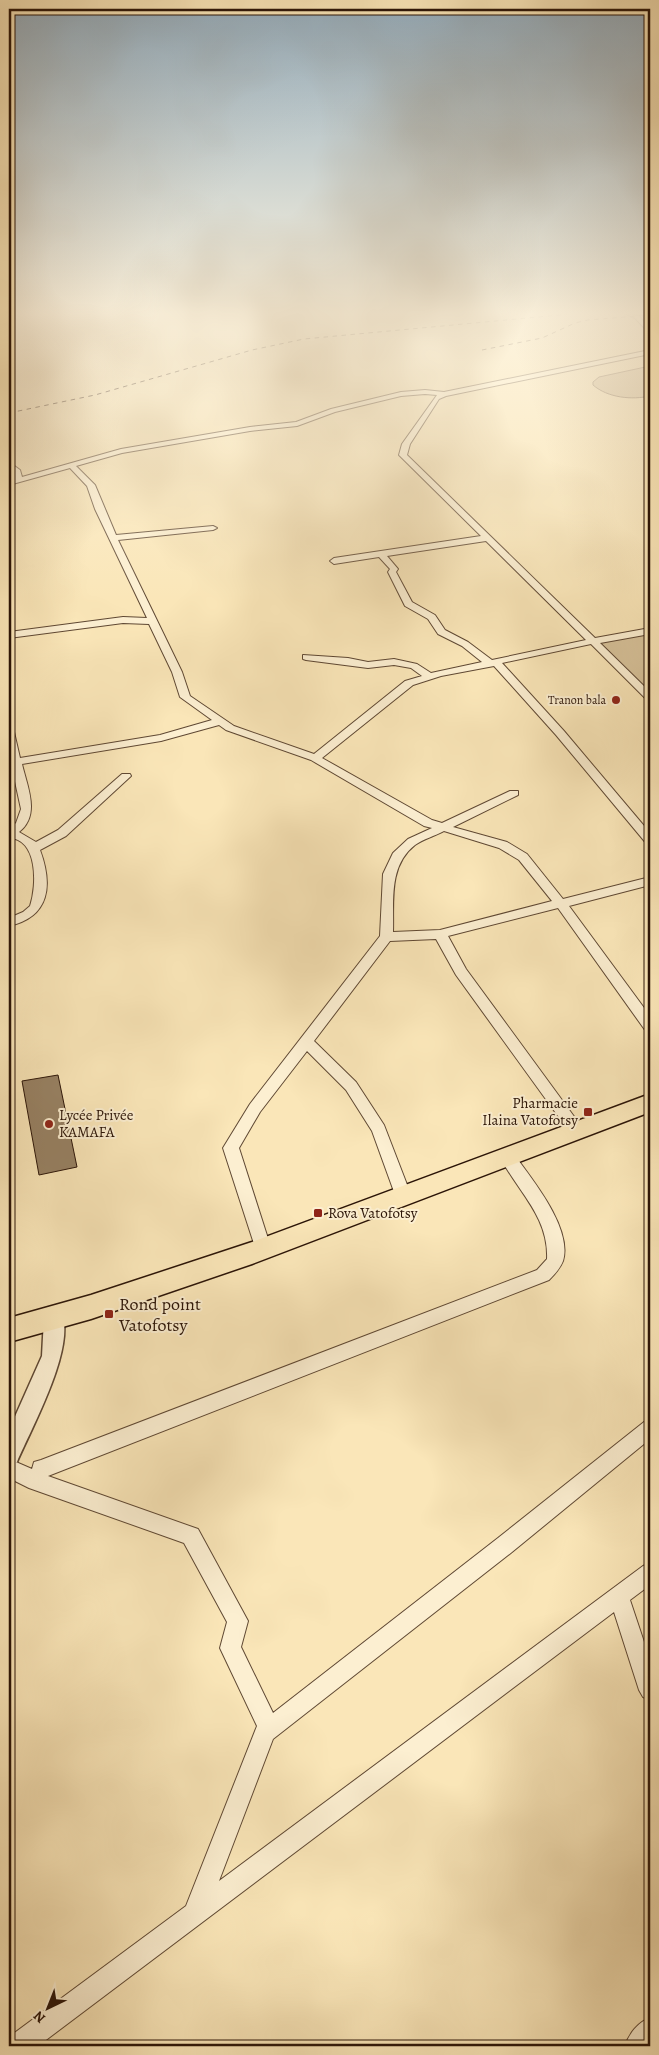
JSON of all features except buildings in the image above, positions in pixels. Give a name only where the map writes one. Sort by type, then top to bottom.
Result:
[{"type":"main road","points":[[9,1330],[54,1318],[263,1248],[650,1104]]},
{"type":"street","points":[[9,483],[70,464],[121,451],[182,440],[297,424],[333,410]]},
{"type":"street","points":[[429,410],[406,444],[404,455],[650,697]]},
{"type":"street","points":[[9,464],[17,472],[19,479]]},
{"type":"street","points":[[70,464],[90,485],[113,538],[177,672],[185,697],[230,728],[316,758],[428,823],[503,845],[523,857],[561,904],[650,1026]]},
{"type":"street","points":[[113,538],[213,528]]},
{"type":"street","points":[[334,561],[488,538]]},
{"type":"street","points":[[381,554],[394,569],[392,572],[408,604],[432,617],[441,632],[465,644],[493,664],[560,733],[650,840]]},
{"type":"street","points":[[9,636],[123,620],[152,621]]},
{"type":"street","points":[[316,758],[409,683],[593,641],[650,631]]},
{"type":"street","points":[[306,657],[348,660],[368,665],[394,662],[414,666],[430,677]]},
{"type":"street","points":[[16,762],[161,738],[221,721]]},
{"type":"street","points":[[9,732],[27,809],[21,824],[10,834],[30,842],[34,848],[40,894],[36,906],[31,913],[9,922]]},
{"type":"street","points":[[34,848],[62,833],[126,776]]},
{"type":"street","points":[[263,1248],[231,1148],[255,1108],[386,937],[389,874],[397,856],[412,842],[514,793]]},
{"type":"street","points":[[386,937],[440,934],[650,881]]},
{"type":"street","points":[[440,934],[461,972],[576,1130]]},
{"type":"street","points":[[306,1041],[351,1086],[379,1129],[403,1195]]},
{"type":"street","points":[[36,1481],[40,1469],[544,1275],[555,1261],[554,1240],[547,1217],[508,1156]]},
{"type":"street","points":[[9,1454],[52,1356],[54,1318]]},
{"type":"street","points":[[194,1915],[264,1732],[505,1545],[650,1428]]},
{"type":"street","points":[[9,1468],[36,1481],[191,1536],[238,1621],[230,1648],[269,1728]]},
{"type":"street","points":[[18,2046],[650,1573]]},
{"type":"street","points":[[619,1597],[650,1690]]},
{"type":"street","points":[[637,2046],[650,2030]]},
{"type":"shaded area","points":[[650,631],[650,697],[593,641]]},
{"type":"railway","points":[[9,413],[24,410]]},
{"type":"place","name":"Tranon bala","points":[[616,700]]},
{"type":"place","name":"Pharmacie Ilaina Vatofotsy","points":[[588,1112]]},
{"type":"place","name":"Lycée Privée KAMAFA","points":[[49,1124]]},
{"type":"place","name":"Rova Vatofotsy","points":[[318,1213]]},
{"type":"place","name":"Rond point Vatofotsy","points":[[109,1314]]}]
